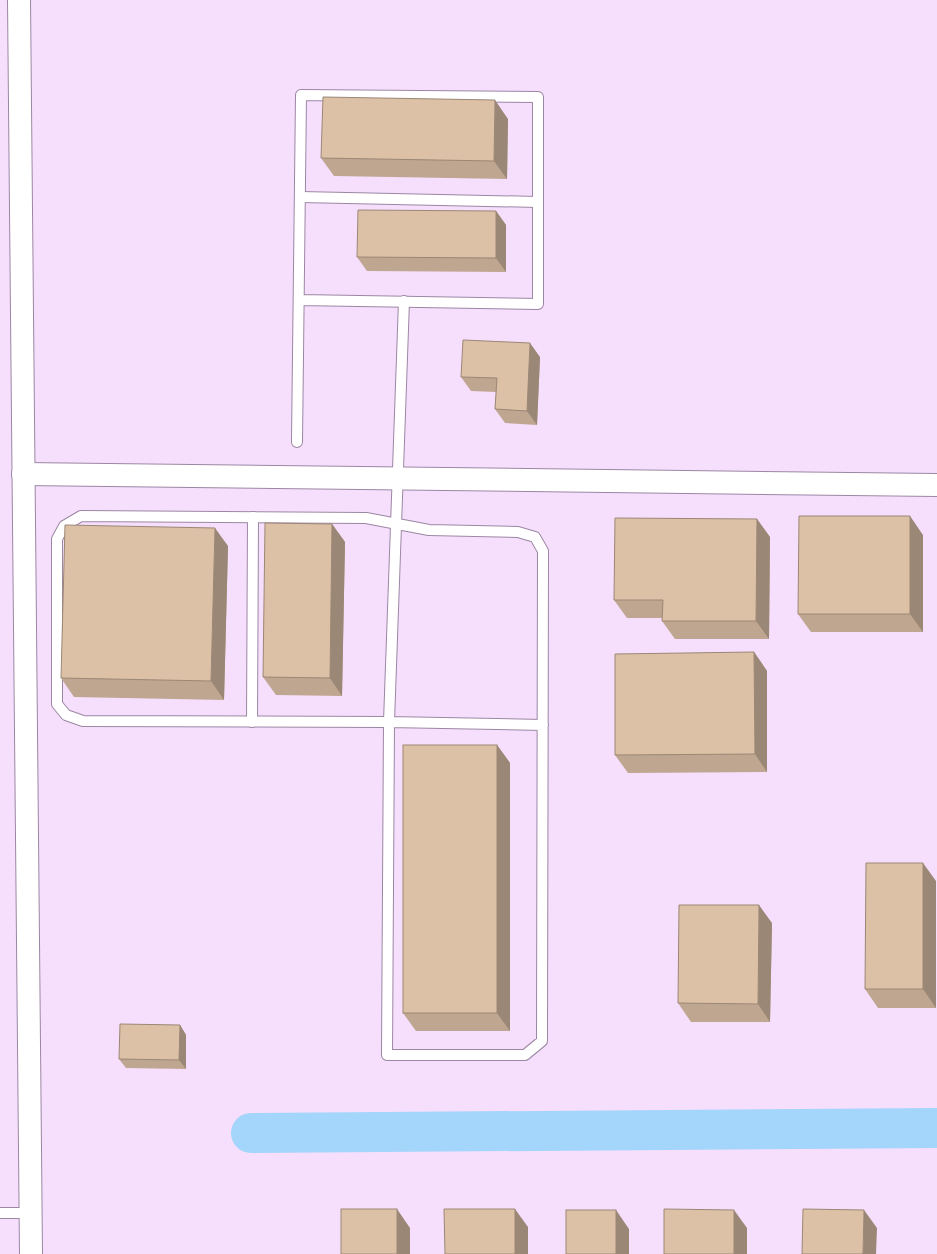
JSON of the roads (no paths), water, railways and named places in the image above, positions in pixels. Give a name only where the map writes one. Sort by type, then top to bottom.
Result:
[{"type":"street","points":[[19,0],[31,1254]]},
{"type":"street","points":[[23,474],[937,485]]},
{"type":"lane","points":[[297,442],[301,95],[538,97],[538,304],[299,300]]},
{"type":"lane","points":[[300,198],[538,202]]},
{"type":"lane","points":[[404,301],[398,478],[389,722],[387,1055],[525,1055],[542,1041],[544,551],[535,537],[518,532],[429,530],[366,518],[80,516],[64,526],[57,539],[57,704],[66,715],[83,722],[389,722],[543,725]]},
{"type":"lane","points":[[252,722],[253,517]]},
{"type":"lane","points":[[0,1213],[31,1213]]},
{"type":"waterway","points":[[251,1133],[937,1128]]}]
